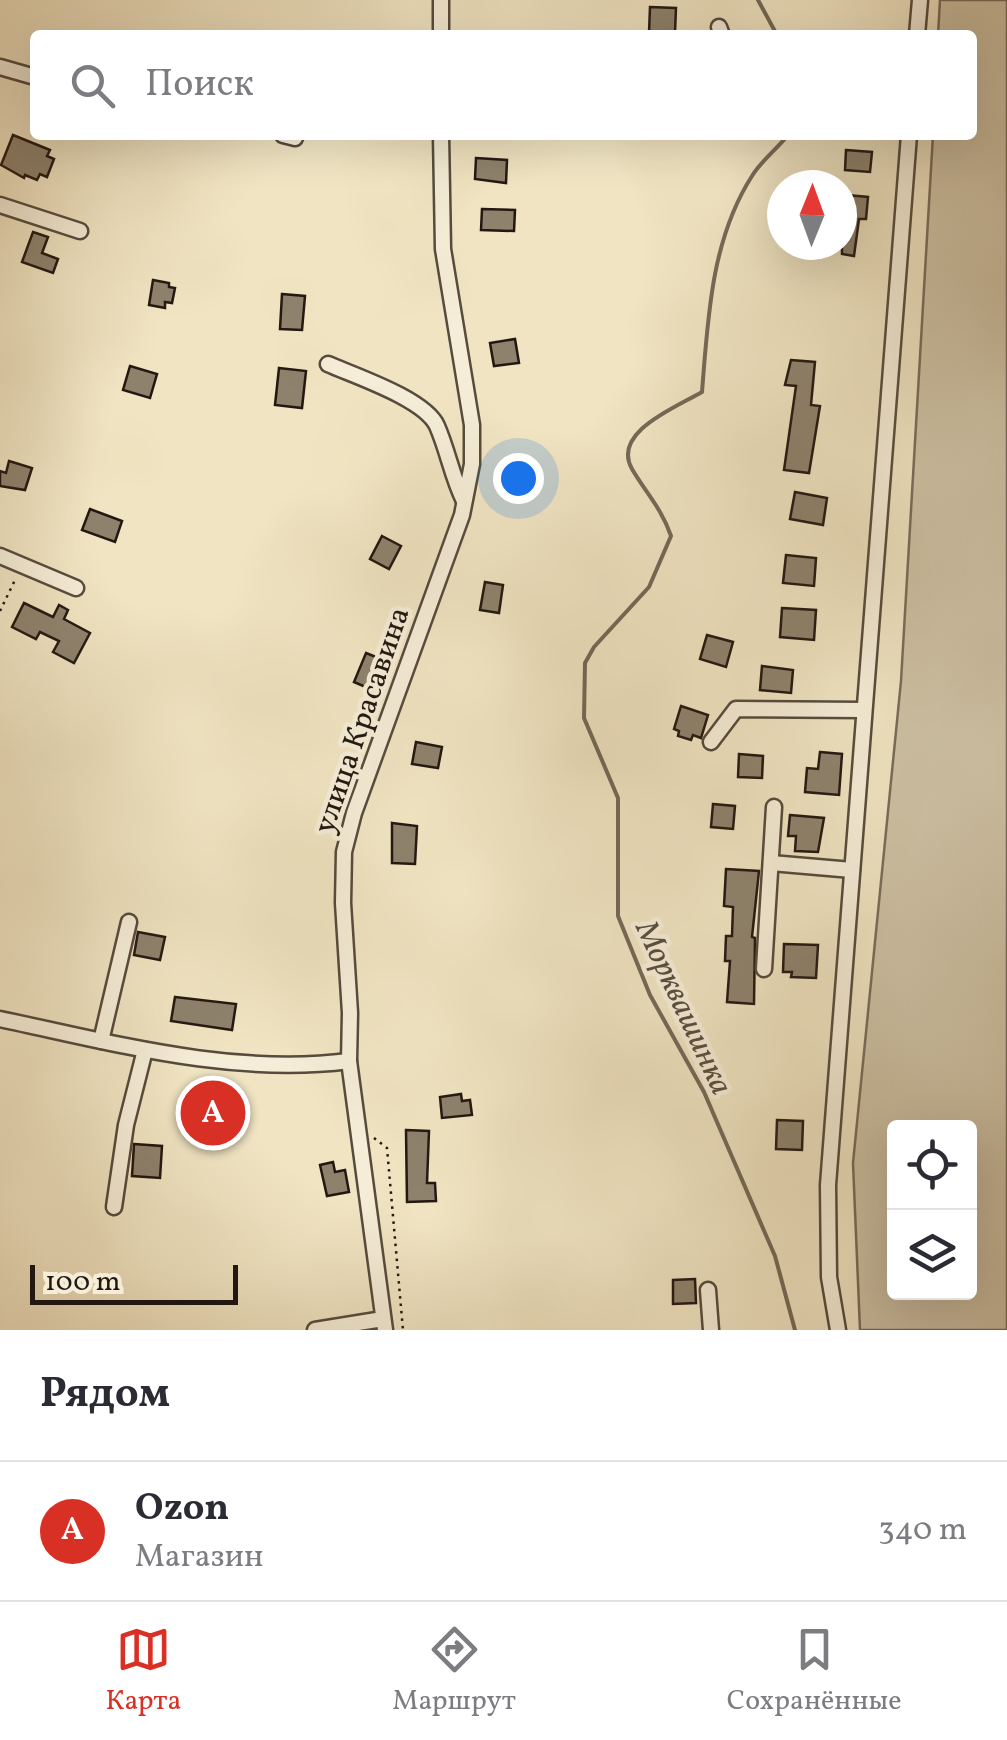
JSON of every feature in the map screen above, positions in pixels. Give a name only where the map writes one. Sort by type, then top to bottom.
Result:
[{"type":"street","points":[[441,0],[441,30]]},
{"type":"street","points":[[917,30],[920,0]]},
{"type":"street","points":[[0,67],[30,76]]},
{"type":"street","name":"улица Красавина","points":[[384,1324],[349,1061],[350,1012],[342,903],[344,852],[354,813],[465,502],[472,464],[472,424],[442,249],[441,140]]},
{"type":"street","points":[[838,1330],[830,1277],[828,1185],[909,140]]},
{"type":"street","points":[[0,206],[80,230]]},
{"type":"street","points":[[328,364],[423,408],[436,423],[453,480],[465,502]]},
{"type":"street","points":[[0,556],[76,588]]},
{"type":"street","points":[[711,742],[736,710],[864,710]]},
{"type":"street","points":[[764,970],[774,807]]},
{"type":"street","points":[[770,863],[852,870]]},
{"type":"street","points":[[101,1040],[129,922]]},
{"type":"street","points":[[0,1019],[145,1050],[270,1067],[349,1061]]},
{"type":"street","points":[[114,1207],[126,1125],[145,1050]]},
{"type":"street","points":[[708,1290],[711,1330]]},
{"type":"street","points":[[315,1330],[384,1324]]},
{"type":"path","points":[[0,611],[22,565]]},
{"type":"path","points":[[358,1126],[387,1148],[402,1330]]},
{"type":"shaded area","points":[[940,0],[1007,0],[1007,1330],[860,1330],[853,1163],[901,681],[933,140],[977,140],[977,30],[938,30]]},
{"type":"building","points":[[650,7],[676,8],[675,30],[649,30]]},
{"type":"building","points":[[13,135],[50,150],[47,156],[54,159],[47,177],[40,174],[37,180],[25,175],[24,178],[1,165]]},
{"type":"building","points":[[846,150],[872,152],[870,172],[845,170]]},
{"type":"building","points":[[476,158],[507,160],[506,183],[475,179]]},
{"type":"building","points":[[857,196],[868,197],[866,219],[859,219],[857,234]]},
{"type":"building","points":[[482,209],[515,210],[514,231],[481,230]]},
{"type":"building","points":[[33,232],[48,237],[42,253],[58,259],[53,273],[22,262]]},
{"type":"building","points":[[153,280],[175,288],[172,303],[165,302],[165,308],[149,305]]},
{"type":"building","points":[[282,294],[305,296],[302,330],[280,329]]},
{"type":"building","points":[[515,339],[519,363],[494,366],[490,343]]},
{"type":"building","points":[[791,360],[815,362],[811,405],[820,406],[809,473],[784,470],[796,386],[785,385]]},
{"type":"building","points":[[130,366],[157,374],[150,398],[123,390]]},
{"type":"building","points":[[279,368],[306,371],[302,408],[275,405]]},
{"type":"building","points":[[9,461],[32,468],[25,490],[0,486],[0,471],[6,473]]},
{"type":"building","points":[[795,492],[827,498],[823,525],[790,519]]},
{"type":"building","points":[[90,509],[122,521],[115,542],[82,530]]},
{"type":"building","points":[[382,536],[401,546],[389,569],[370,559]]},
{"type":"building","points":[[786,555],[816,558],[814,586],[783,583]]},
{"type":"building","points":[[485,582],[503,585],[499,613],[480,610]]},
{"type":"building","points":[[24,603],[53,617],[59,605],[68,610],[64,619],[90,633],[74,663],[53,652],[59,641],[40,632],[36,639],[12,627]]},
{"type":"building","points":[[782,608],[816,610],[814,640],[780,637]]},
{"type":"building","points":[[707,635],[733,642],[726,667],[700,659]]},
{"type":"building","points":[[366,653],[381,659],[375,674],[380,677],[375,691],[354,682]]},
{"type":"building","points":[[762,666],[793,670],[791,693],[760,690]]},
{"type":"building","points":[[681,706],[708,715],[701,738],[678,736],[679,731],[674,729]]},
{"type":"building","points":[[416,742],[442,747],[438,768],[412,764]]},
{"type":"building","points":[[820,752],[842,754],[839,795],[805,792],[807,768],[818,769]]},
{"type":"building","points":[[739,754],[763,756],[762,778],[738,777]]},
{"type":"building","points":[[713,804],[735,806],[733,829],[711,827]]},
{"type":"building","points":[[790,815],[824,818],[818,852],[795,851],[796,836],[788,836]]},
{"type":"building","points":[[392,823],[417,826],[415,864],[392,863]]},
{"type":"building","points":[[726,869],[759,871],[752,937],[754,1004],[727,1002],[730,961],[725,961],[726,936],[732,936],[733,907],[724,906]]},
{"type":"building","points":[[138,932],[165,937],[160,960],[134,955]]},
{"type":"building","points":[[784,944],[818,945],[816,978],[791,977],[792,972],[783,972]]},
{"type":"building","points":[[175,997],[236,1004],[232,1030],[171,1021]]},
{"type":"building","points":[[196,1092],[219,1094],[216,1118],[194,1116]]},
{"type":"building","points":[[461,1094],[462,1101],[470,1100],[472,1115],[442,1118],[440,1097]]},
{"type":"building","points":[[777,1120],[803,1121],[802,1150],[776,1149]]},
{"type":"building","points":[[406,1130],[429,1131],[427,1183],[435,1183],[436,1201],[407,1202]]},
{"type":"building","points":[[134,1144],[162,1146],[160,1178],[132,1176]]},
{"type":"building","points":[[333,1162],[335,1172],[345,1170],[349,1192],[327,1196],[320,1165]]},
{"type":"building","points":[[695,1279],[696,1303],[673,1304],[673,1280]]},
{"type":"waterway","name":"Морквашинка","points":[[758,0],[774,30]]},
{"type":"waterway","name":"Морквашинка","points":[[783,140],[752,176],[728,226],[714,280],[702,392],[650,422],[631,443],[628,456],[632,469],[671,536],[649,587],[594,647],[585,663],[584,718],[618,798],[618,916],[650,995],[704,1092],[775,1256],[795,1330]]},
{"type":"place","name":"Ozon","points":[[213,1113]]}]
